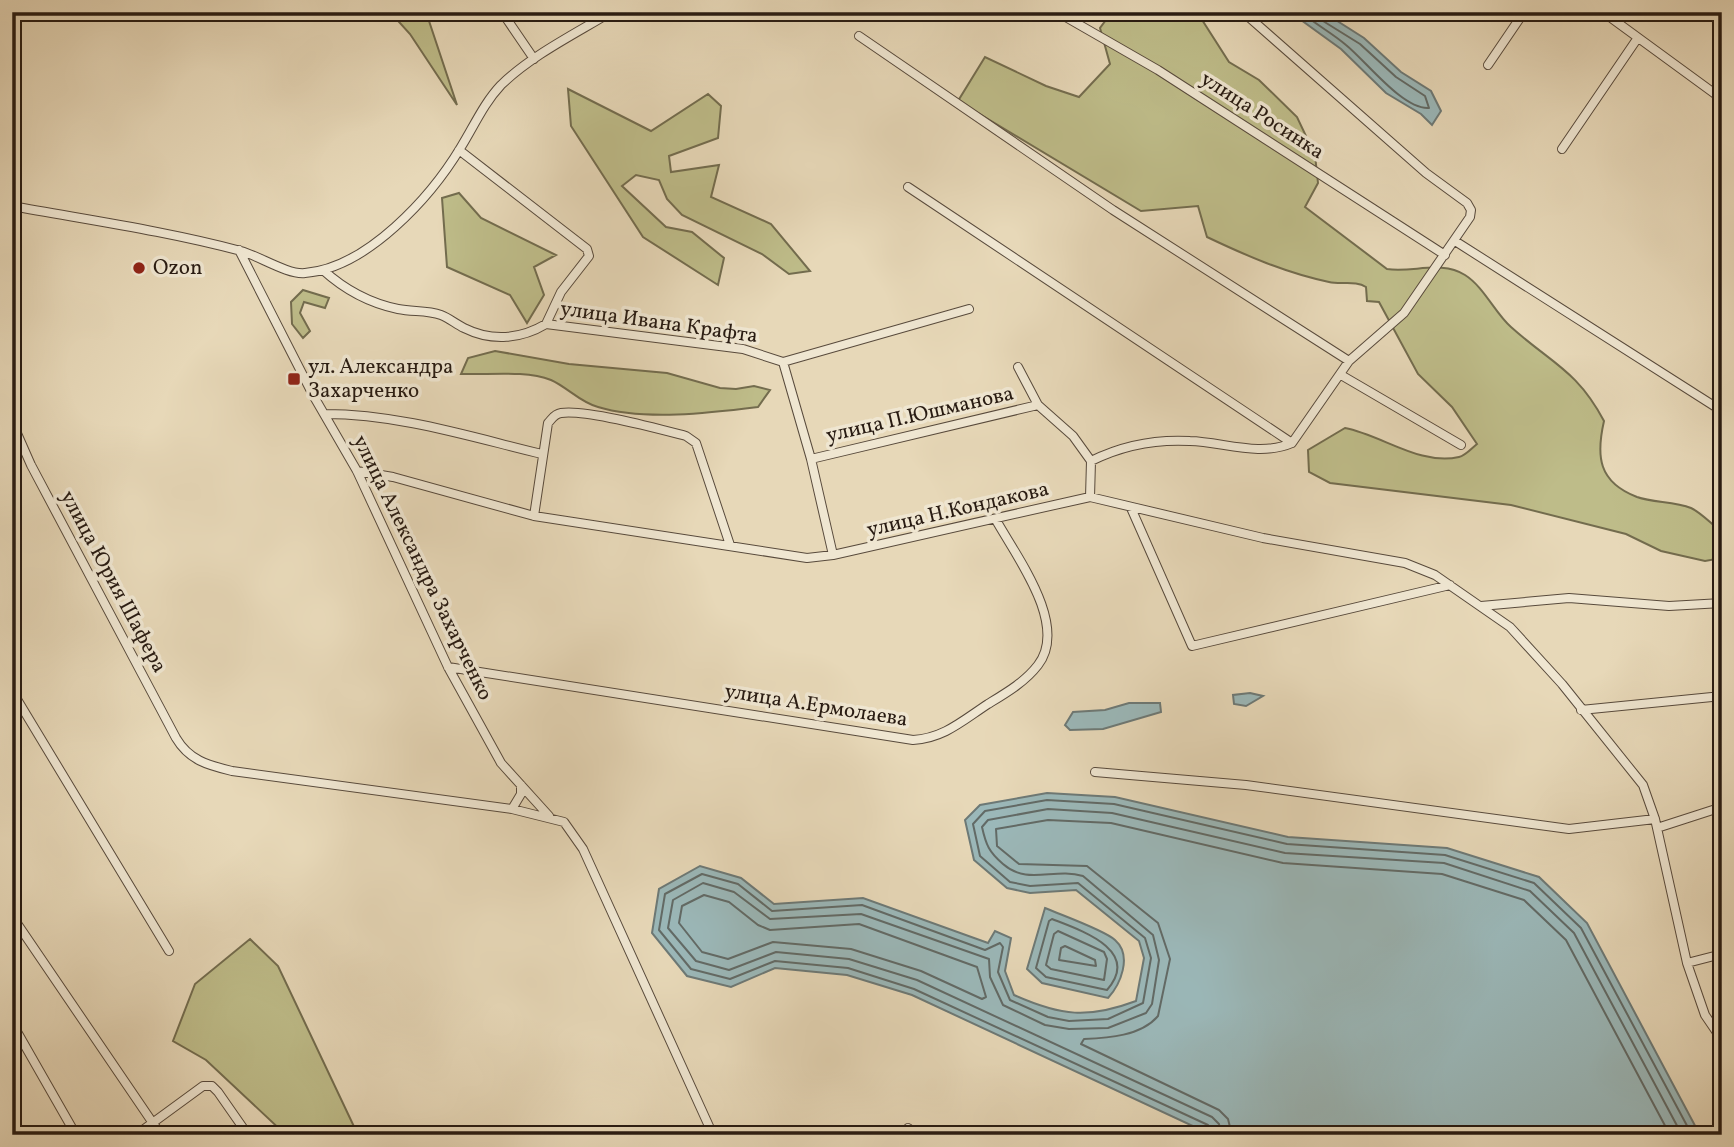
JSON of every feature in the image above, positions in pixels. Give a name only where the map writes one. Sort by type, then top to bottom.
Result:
[{"type":"street","points":[[502,12],[534,59]]},
{"type":"street","points":[[12,206],[239,250],[302,274],[323,270],[365,252],[395,229],[459,150],[481,112],[501,85],[534,59],[611,12]]},
{"type":"street","name":"улица Росинка","points":[[1057,12],[1158,71],[1445,255]]},
{"type":"street","points":[[1091,461],[1118,447],[1150,441],[1192,440],[1276,450],[1292,443],[1349,361],[1404,313],[1470,217],[1471,210],[1467,203],[1426,173],[1243,12]]},
{"type":"street","points":[[1488,65],[1524,12]]},
{"type":"street","points":[[1603,12],[1722,99]]},
{"type":"street","points":[[859,36],[1101,202],[1349,361]]},
{"type":"street","points":[[1562,149],[1637,39]]},
{"type":"street","name":"улица Ивана Крафта","points":[[323,270],[344,288],[367,299],[399,309],[442,315],[467,330],[503,338],[526,336],[546,324],[561,292],[589,257],[587,249],[459,150]]},
{"type":"street","points":[[908,187],[1292,443]]},
{"type":"street","points":[[1455,241],[1722,411]]},
{"type":"street","name":"улица Александра Захарченко","points":[[239,250],[358,471],[448,667],[501,764],[549,816],[564,822],[583,849],[713,1135]]},
{"type":"street","name":"улица Ивана Крафта","points":[[546,324],[743,349],[783,362],[968,309]]},
{"type":"street","points":[[783,362],[811,459],[833,555]]},
{"type":"street","points":[[1018,367],[1038,405],[1073,436],[1091,461],[1090,497],[1263,538],[1405,563],[1450,586],[1480,606],[1526,644],[1643,785],[1656,824],[1687,963],[1705,1015],[1722,1040]]},
{"type":"street","points":[[1340,375],[1461,445]]},
{"type":"street","name":"улица П.Юшманова","points":[[811,459],[1038,405]]},
{"type":"street","points":[[534,516],[548,423],[554,415],[562,413],[610,419],[686,436],[696,443],[730,545]]},
{"type":"street","points":[[325,414],[355,414],[411,422],[542,454]]},
{"type":"street","name":"улица Юрия Шафера","points":[[12,422],[64,527],[176,737],[189,755],[208,766],[232,771],[512,809]]},
{"type":"street","name":"улица Н.Кондакова","points":[[358,471],[393,477],[534,516],[807,558],[833,555],[996,520],[1090,497]]},
{"type":"street","points":[[1131,508],[1192,646],[1297,624],[1450,586]]},
{"type":"street","name":"улица А.Ермолаева","points":[[448,667],[912,740],[936,738],[1025,680],[1040,663],[1048,644],[1045,610],[996,520]]},
{"type":"street","points":[[1480,606],[1569,598],[1669,606],[1722,603]]},
{"type":"street","points":[[12,691],[169,951]]},
{"type":"street","points":[[1581,710],[1722,696]]},
{"type":"street","points":[[1095,772],[1246,785],[1569,829],[1656,824],[1722,807]]},
{"type":"street","points":[[521,785],[518,802],[512,809],[549,816]]},
{"type":"street","points":[[12,916],[161,1135]]},
{"type":"street","points":[[1687,963],[1722,954]]},
{"type":"street","points":[[12,1023],[76,1135]]},
{"type":"street","points":[[136,1135],[202,1086],[212,1086],[248,1135]]},
{"type":"street","points":[[903,1135],[908,1128],[917,1135]]},
{"type":"shaded area","points":[[390,12],[426,12],[457,105],[410,34]]},
{"type":"shaded area","points":[[1112,12],[1197,12],[1229,62],[1259,80],[1297,117],[1315,155],[1318,183],[1305,207],[1387,269],[1446,268],[1472,280],[1505,321],[1573,378],[1594,404],[1604,421],[1600,446],[1603,466],[1614,484],[1637,497],[1684,506],[1699,513],[1722,532],[1722,558],[1705,561],[1661,551],[1626,534],[1511,505],[1330,483],[1309,472],[1308,450],[1345,428],[1416,454],[1444,459],[1466,454],[1477,444],[1452,407],[1418,374],[1379,302],[1367,301],[1366,287],[1297,274],[1207,237],[1198,206],[1141,211],[958,101],[985,57],[1046,86],[1079,97],[1110,64],[1100,28]]},
{"type":"shaded area","points":[[568,89],[651,131],[708,94],[721,106],[718,138],[669,156],[671,172],[719,165],[711,197],[771,224],[810,271],[789,274],[762,254],[682,215],[667,199],[659,180],[636,175],[622,186],[666,227],[692,232],[724,258],[718,285],[643,237],[571,126]]},
{"type":"shaded area","points":[[459,193],[481,218],[556,255],[534,267],[544,295],[527,323],[510,295],[447,267],[442,198]]},
{"type":"shaded area","points":[[303,290],[329,298],[325,308],[304,302],[300,313],[310,331],[303,338],[292,324],[291,302]]},
{"type":"shaded area","points":[[495,351],[569,364],[667,373],[720,388],[754,386],[770,390],[758,407],[719,412],[636,414],[592,405],[557,383],[541,377],[518,374],[461,374],[468,358]]},
{"type":"shaded area","points":[[250,939],[278,966],[358,1135],[286,1135],[206,1060],[173,1041],[195,984]]},
{"type":"water","points":[[1290,12],[1323,12],[1364,38],[1401,72],[1431,91],[1441,111],[1432,125],[1421,114],[1386,93],[1341,49]]},
{"type":"water","points":[[1250,693],[1263,696],[1246,706],[1234,704],[1233,695]]},
{"type":"water","points":[[1129,703],[1160,703],[1161,712],[1103,729],[1070,730],[1065,725],[1073,712],[1105,710]]},
{"type":"water","points":[[1047,793],[1115,797],[1288,837],[1447,848],[1539,877],[1587,923],[1700,1135],[1212,1135],[912,995],[847,975],[775,968],[731,987],[687,976],[652,933],[659,889],[700,866],[741,878],[774,904],[863,898],[988,943],[995,931],[1011,938],[1005,971],[1014,995],[1046,1007],[1089,1013],[1136,1001],[1144,958],[1139,941],[1076,890],[1030,893],[1007,888],[974,860],[965,820],[980,805]]},
{"type":"water","points":[[1045,908],[1102,932],[1115,940],[1120,947],[1123,970],[1117,986],[1108,998],[1042,983],[1027,969]]},
{"type":"place","name":"Ozon","points":[[139,268]]},
{"type":"place","name":"ул. Александра Захарченко","points":[[294,379]]}]
